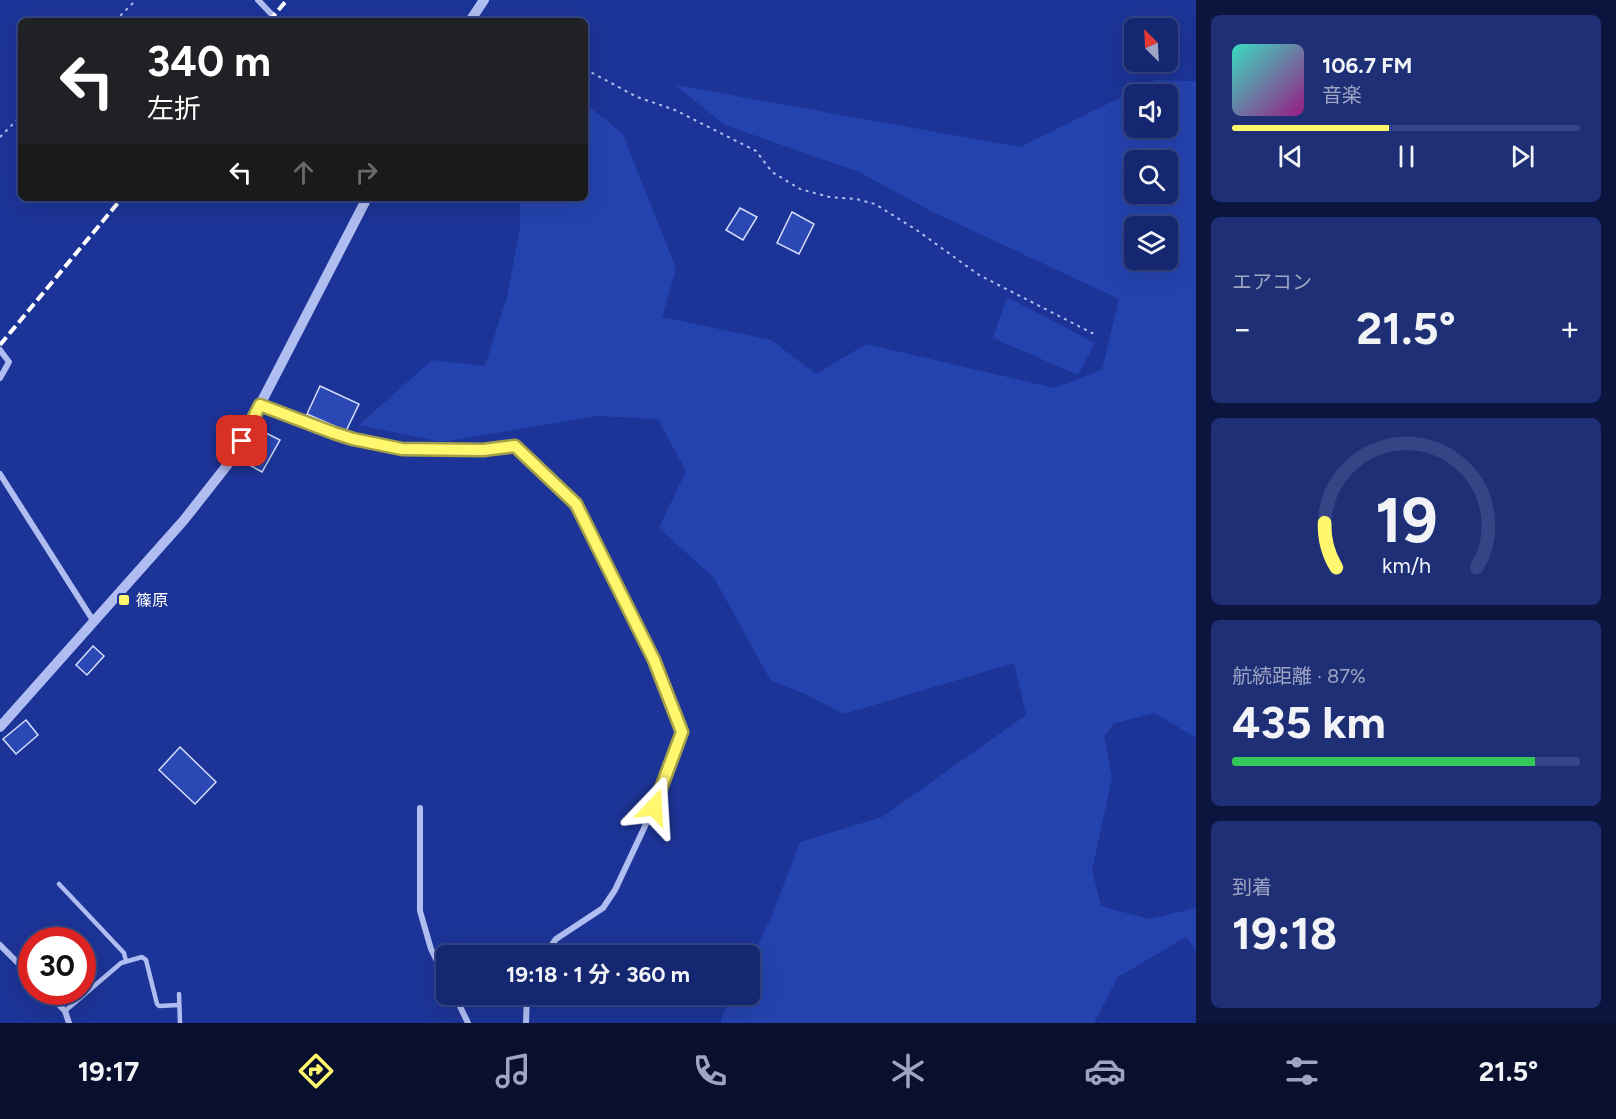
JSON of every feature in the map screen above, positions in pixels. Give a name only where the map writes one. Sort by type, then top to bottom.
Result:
[{"type":"street","points":[[258,0],[275,18]]},
{"type":"street","points":[[472,18],[484,0]]},
{"type":"street","points":[[0,727],[184,520],[232,459],[365,201]]},
{"type":"street","points":[[0,350],[9,362],[0,378]]},
{"type":"street","points":[[260,405],[353,439],[402,449],[483,450],[515,446],[576,504],[654,660],[682,732],[654,807],[615,890],[603,908],[556,939],[552,945]]},
{"type":"street","points":[[0,474],[94,622]]},
{"type":"street","points":[[420,808],[420,911],[436,959]]},
{"type":"street","points":[[0,945],[18,963]]},
{"type":"street","points":[[59,1005],[65,1011],[69,1023]]},
{"type":"street","points":[[459,1005],[468,1023]]},
{"type":"street","points":[[526,1023],[527,1005]]},
{"type":"lane","points":[[59,884],[124,953],[126,961]]},
{"type":"lane","points":[[65,1011],[121,963],[142,957],[146,960],[155,1002],[159,1006],[179,1005]]},
{"type":"lane","points":[[179,994],[180,1023]]},
{"type":"path","points":[[118,18],[136,0]]},
{"type":"path","points":[[588,71],[637,97],[675,110],[756,151],[772,172],[800,189],[829,197],[856,199],[875,204],[918,231],[979,275],[1094,334]]},
{"type":"path","points":[[0,137],[18,119]]},
{"type":"shaded area","points":[[1156,80],[1196,81],[1196,738],[1155,713],[1115,723],[1104,736],[1112,778],[1092,870],[1101,906],[1149,919],[1196,908],[1196,951],[1186,937],[1118,977],[1094,1023],[721,1023],[728,1005],[760,1005],[760,945],[758,945],[771,918],[800,842],[882,817],[1026,715],[1014,663],[844,714],[803,693],[771,681],[714,578],[659,528],[686,471],[658,419],[598,416],[442,442],[359,425],[432,360],[485,366],[507,297],[520,227],[520,201],[588,201],[588,106],[623,134],[676,269],[662,317],[771,340],[816,374],[866,344],[1054,388],[1102,370],[1119,299],[935,213],[859,172],[725,125],[675,85],[1020,147],[1124,96],[1124,138],[1178,138],[1178,84],[1148,84]]},
{"type":"shaded area","points":[[1007,297],[1095,343],[1078,375],[993,338]]},
{"type":"building","points":[[740,208],[757,217],[743,240],[726,230]]},
{"type":"building","points":[[792,212],[814,224],[799,254],[777,243]]},
{"type":"building","points":[[320,386],[359,404],[346,431],[307,414]]},
{"type":"building","points":[[262,431],[280,440],[262,472],[244,462]]},
{"type":"building","points":[[93,646],[104,656],[87,675],[76,665]]},
{"type":"building","points":[[26,720],[38,735],[16,754],[3,739]]},
{"type":"building","points":[[180,747],[216,782],[195,804],[159,770]]},
{"type":"railway","points":[[272,18],[287,0]]},
{"type":"railway","points":[[0,345],[120,201]]},
{"type":"place","name":"篠原","points":[[124,600]]},
{"type":"route","points":[[242,441],[260,405],[314,427],[353,439],[402,449],[483,450],[515,446],[576,504],[654,660],[682,732],[654,807]]}]
